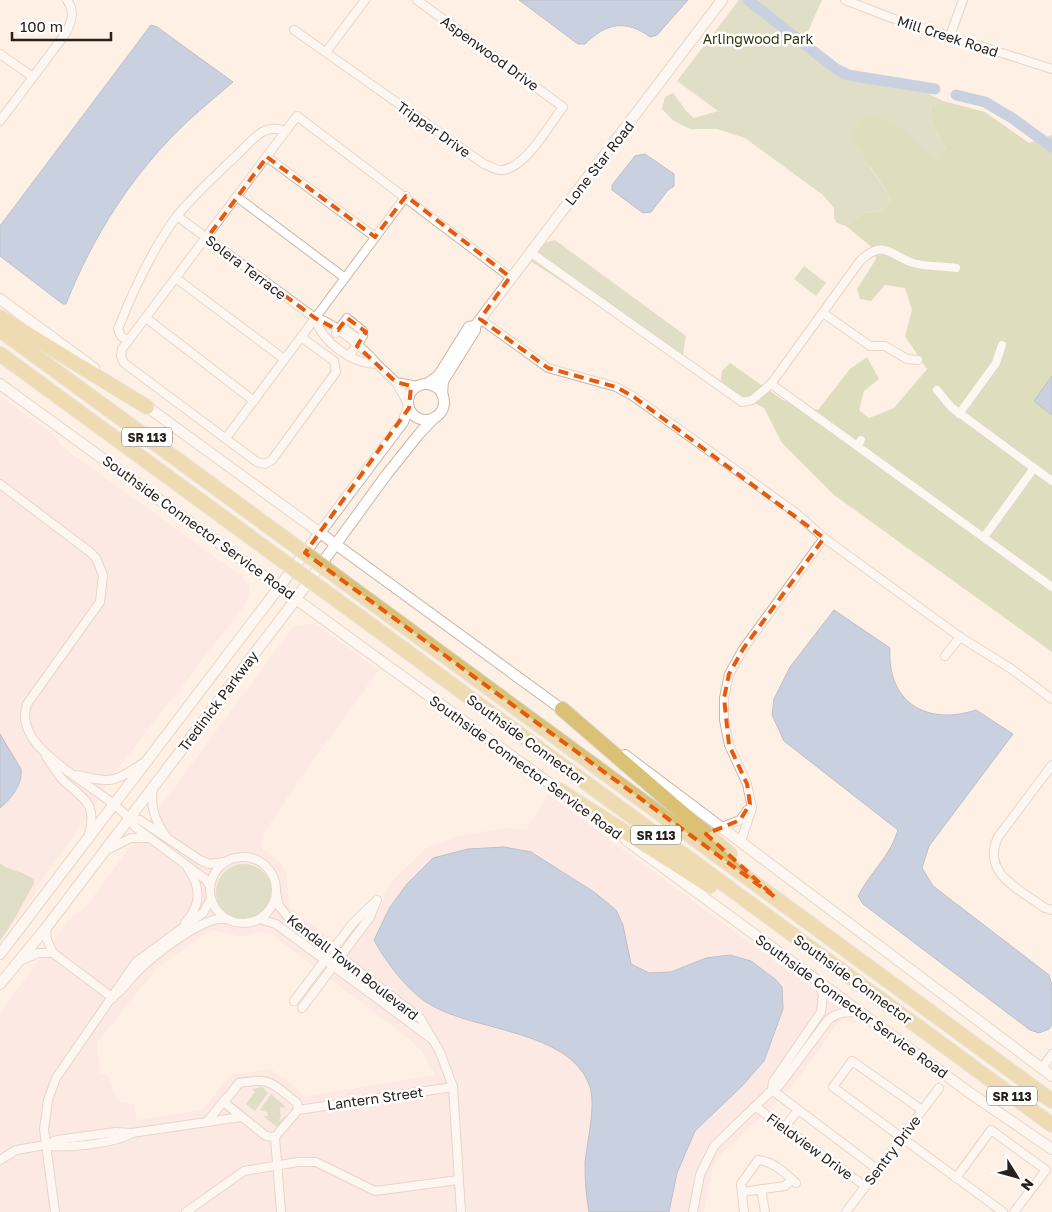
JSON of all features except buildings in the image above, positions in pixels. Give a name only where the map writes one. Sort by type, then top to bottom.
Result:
[{"type":"highway","points":[[0,317],[147,407]]},
{"type":"highway","name":"Southside Connector","points":[[0,330],[1052,1101]]},
{"type":"highway","name":"Southside Connector","points":[[0,354],[1052,1125]]},
{"type":"highway","points":[[562,709],[762,881],[775,897]]},
{"type":"highway","points":[[559,790],[700,878],[791,944],[972,1066]]},
{"type":"street","points":[[0,121],[66,33],[72,20],[72,9],[67,0]]},
{"type":"street","points":[[326,52],[366,0]]},
{"type":"street","name":"Aspenwood Drive","points":[[417,0],[563,107]]},
{"type":"street","name":"Lone Star Road","points":[[422,385],[439,375],[469,327],[477,322],[722,0]]},
{"type":"street","name":"Mill Creek Road","points":[[846,0],[1052,69]]},
{"type":"street","points":[[950,36],[963,0]]},
{"type":"street","name":"Tripper Drive","points":[[294,30],[484,164],[501,171],[515,167],[526,157],[563,107]]},
{"type":"street","points":[[0,54],[33,77]]},
{"type":"street","points":[[301,337],[334,361],[336,372],[272,460],[265,464],[257,462],[124,363],[121,356],[122,349],[177,279],[297,116],[406,196],[510,277]]},
{"type":"street","points":[[128,341],[121,336],[118,329],[141,277],[177,216],[218,173],[265,129],[276,127],[286,131]]},
{"type":"street","points":[[267,156],[375,238]]},
{"type":"street","points":[[226,438],[406,196]]},
{"type":"street","points":[[237,197],[345,278]]},
{"type":"street","name":"Solera Terrace","points":[[177,216],[315,318],[322,319],[339,328],[359,343],[396,382],[409,407]]},
{"type":"street","points":[[530,252],[736,400],[742,402],[752,400],[771,384],[860,261],[877,249],[892,252],[912,263],[956,268]]},
{"type":"street","points":[[177,279],[284,359]]},
{"type":"street","points":[[0,299],[741,841],[1052,1076]]},
{"type":"street","points":[[823,313],[870,346],[885,346],[907,359],[918,360]]},
{"type":"street","points":[[146,318],[254,401]]},
{"type":"street","name":"Solera Terrace","points":[[315,318],[317,326],[349,356],[368,364],[377,364]]},
{"type":"street","points":[[330,340],[347,318],[358,326],[363,331],[359,343],[349,356]]},
{"type":"street","points":[[477,322],[548,368],[616,387],[634,397],[796,513],[824,538],[960,637],[1010,668],[1052,699]]},
{"type":"street","name":"Lone Star Road","points":[[442,394],[443,381],[475,330],[477,322]]},
{"type":"street","points":[[959,414],[996,364],[1002,345]]},
{"type":"street","points":[[396,382],[422,385],[436,387],[442,394],[443,408],[435,417],[420,419],[409,407],[409,396],[422,385]]},
{"type":"street","name":"Southside Connector Service Road","points":[[0,384],[297,598],[970,1093],[1052,1149]]},
{"type":"street","points":[[771,384],[859,443],[1052,587]]},
{"type":"street","points":[[937,390],[946,403],[959,414],[1052,481]]},
{"type":"street","name":"Tredinick Parkway","points":[[0,954],[403,422],[409,407]]},
{"type":"street","name":"Tredinick Parkway","points":[[0,984],[46,928],[297,598],[335,544],[419,434],[435,417]]},
{"type":"street","points":[[984,537],[1034,468]]},
{"type":"street","points":[[0,484],[90,552],[96,558],[103,575],[103,592],[96,610],[26,705],[24,723],[28,734],[42,750],[61,778],[84,797],[91,807],[93,821],[88,839]]},
{"type":"street","points":[[741,841],[751,813],[747,784],[728,745],[724,720],[724,698],[729,674],[743,649],[824,538]]},
{"type":"street","points":[[945,656],[960,637]]},
{"type":"street","points":[[42,750],[114,804],[129,817],[135,827],[204,878],[210,886]]},
{"type":"street","points":[[73,774],[111,781],[123,776],[148,759]]},
{"type":"street","points":[[1052,765],[998,836],[992,849],[996,868],[1001,875],[1045,908],[1052,910]]},
{"type":"street","points":[[153,786],[152,812],[168,839]]},
{"type":"street","points":[[722,827],[743,817],[750,804]]},
{"type":"street","points":[[55,1212],[45,1145],[45,1115],[56,1078],[113,998],[139,969],[168,946],[208,921],[219,918],[243,924],[260,919],[272,908],[276,893],[273,875],[261,862],[244,857],[216,864],[200,860],[140,820],[129,817]]},
{"type":"street","points":[[103,852],[131,838],[149,838]]},
{"type":"street","points":[[226,862],[215,872],[210,886],[211,899],[220,914],[226,919]]},
{"type":"street","points":[[181,928],[196,908],[199,898],[194,877],[185,865]]},
{"type":"street","name":"Kendall Town Boulevard","points":[[276,893],[283,912],[331,952],[420,1018],[433,1040],[447,1066],[453,1086],[458,1180],[462,1212]]},
{"type":"street","points":[[113,998],[118,986],[136,962],[203,913],[211,899]]},
{"type":"street","points":[[294,1001],[353,923],[377,900],[371,915],[302,1008]]},
{"type":"street","name":"Kendall Town Boulevard","points":[[260,919],[276,924],[433,1040]]},
{"type":"street","points":[[46,928],[47,940],[53,953],[113,998]]},
{"type":"street","points":[[19,961],[38,953],[53,953]]},
{"type":"street","points":[[772,1090],[773,1082],[821,1012],[824,996],[818,980]]},
{"type":"street","points":[[693,1212],[700,1175],[709,1155],[721,1138],[772,1090],[779,1086],[828,1020],[835,1014],[844,1012],[862,1013]]},
{"type":"street","points":[[1042,1068],[1052,1054]]},
{"type":"street","points":[[922,1110],[852,1061],[833,1087],[1003,1212]]},
{"type":"street","points":[[207,1122],[239,1083],[260,1079],[271,1083],[297,1103],[298,1110],[275,1137],[280,1212]]},
{"type":"street","name":"Lantern Street","points":[[298,1110],[453,1086]]},
{"type":"street","name":"Sentry Drive","points":[[846,1212],[939,1088]]},
{"type":"street","name":"Fieldview Drive","points":[[772,1090],[877,1169]]},
{"type":"street","points":[[226,1098],[226,1104],[241,1117],[266,1136],[275,1137]]},
{"type":"street","name":"Fieldview Drive","points":[[756,1107],[865,1186]]},
{"type":"street","points":[[784,1128],[798,1110]]},
{"type":"street","points":[[0,1160],[16,1150],[45,1145],[70,1146],[108,1141],[132,1133],[241,1117]]},
{"type":"street","points":[[956,1178],[991,1130],[1046,1170],[1014,1212]]},
{"type":"street","points":[[742,1192],[785,1186],[794,1181],[768,1161],[758,1160],[742,1184],[742,1192],[744,1212]]},
{"type":"street","points":[[186,1212],[244,1171],[278,1165],[316,1162],[376,1191],[458,1180]]},
{"type":"street","points":[[761,1189],[765,1212]]},
{"type":"highlighted area","points":[[267,157],[375,237],[406,196],[510,277],[480,319],[548,368],[616,387],[634,397],[824,538],[743,649],[729,674],[724,698],[729,745],[747,784],[750,804],[740,820],[706,834],[775,897],[305,553],[409,408],[411,386],[396,382],[357,346],[366,332],[347,318],[338,330],[315,318],[207,238]]},
{"type":"shaded area","points":[[0,396],[54,435],[63,447],[243,577],[249,586],[249,595],[245,605],[112,776],[88,817],[37,886],[35,894],[11,927],[19,907],[34,884],[34,880],[28,873],[16,872],[0,863],[0,808],[17,788],[21,769],[0,734]]},
{"type":"shaded area","points":[[314,623],[379,670],[297,783],[264,833],[261,848],[280,862],[286,873],[289,905],[294,911],[349,953],[377,914],[389,884],[425,849],[454,837],[504,828],[526,830],[548,794],[860,1024],[845,1020],[839,1022],[790,1089],[720,1155],[713,1167],[704,1212],[0,1212],[0,1013],[72,916],[85,908],[293,627]],"holes":[[[214,930],[241,937],[260,932],[271,934],[409,1039],[422,1052],[435,1075],[306,1096],[271,1069],[231,1075],[202,1110],[137,1120],[134,1104],[121,1102],[115,1097],[111,1082],[106,1073],[100,1074],[97,1043],[158,967]]]},
{"type":"green space","name":"Arlingwood Park","points":[[739,0],[822,0],[802,45],[835,71],[850,79],[923,91],[943,101],[930,107],[932,123],[945,148],[939,164],[925,151],[870,167],[891,199],[883,211],[863,213],[846,226],[837,223],[834,218],[834,208],[823,195],[745,138],[717,129],[690,129],[674,121],[662,109],[665,97],[673,93],[687,112],[694,118],[718,111],[677,81]]},
{"type":"green space","points":[[943,101],[985,112],[1029,143],[1052,135],[1052,652],[834,495],[782,443],[764,408],[720,385],[722,371],[730,363],[783,400],[818,410],[850,369],[867,357],[879,379],[864,391],[859,410],[869,418],[894,408],[927,369],[905,336],[912,310],[905,288],[885,285],[871,301],[860,299],[857,289],[876,259],[875,250],[846,226],[863,213],[883,211],[891,199],[852,138],[861,119],[874,115],[902,128],[939,163],[945,148],[932,123],[930,107]]},
{"type":"green space","points":[[555,240],[686,336],[682,360],[529,260],[544,243]]},
{"type":"green space","points":[[804,266],[826,283],[816,296],[794,279]]},
{"type":"green space","points":[[0,863],[30,877],[34,880],[34,884],[0,941]]},
{"type":"green space","points":[[244,864],[255,866],[264,872],[270,881],[272,892],[270,903],[264,912],[255,918],[244,920],[233,918],[224,912],[218,903],[216,892],[218,881],[224,872],[233,866]]},
{"type":"green space","points":[[262,1087],[268,1093],[255,1111],[246,1104],[255,1092],[252,1089]]},
{"type":"green space","points":[[271,1094],[286,1107],[280,1108],[281,1117],[277,1123],[287,1115],[277,1127],[263,1116],[268,1116],[267,1112],[260,1110]]},
{"type":"water","points":[[519,0],[688,0],[657,35],[650,37],[633,28],[616,26],[601,32],[585,44],[578,44]]},
{"type":"water","points":[[151,25],[157,27],[233,82],[169,139],[133,182],[89,253],[66,304],[63,304],[0,256],[0,226]]},
{"type":"water","points":[[645,154],[674,174],[674,186],[668,190],[651,212],[643,213],[612,190],[612,185],[635,156]]},
{"type":"water","points":[[1052,376],[1052,415],[1034,401]]},
{"type":"water","points":[[834,610],[890,648],[891,667],[895,683],[903,696],[914,706],[926,712],[941,715],[976,710],[1013,734],[929,846],[922,868],[933,886],[1049,975],[1052,986],[1052,1024],[1049,1029],[1039,1033],[1030,1030],[863,904],[858,896],[890,848],[898,830],[784,741],[772,715],[774,699],[790,667]]},
{"type":"water","points":[[0,734],[21,769],[21,775],[15,791],[0,808]]},
{"type":"water","points":[[504,847],[531,852],[594,892],[616,910],[623,925],[631,964],[649,973],[671,972],[706,958],[730,955],[751,961],[775,979],[782,987],[783,1009],[764,1061],[742,1086],[695,1131],[677,1173],[669,1212],[589,1212],[585,1163],[592,1102],[589,1084],[578,1066],[561,1053],[541,1042],[449,1014],[431,1005],[414,993],[398,976],[374,940],[390,907],[407,884],[433,858],[468,849]]},
{"type":"waterway","points":[[748,0],[836,69],[848,75],[935,89]]},
{"type":"waterway","points":[[956,95],[985,102],[1012,118],[1052,147]]}]
